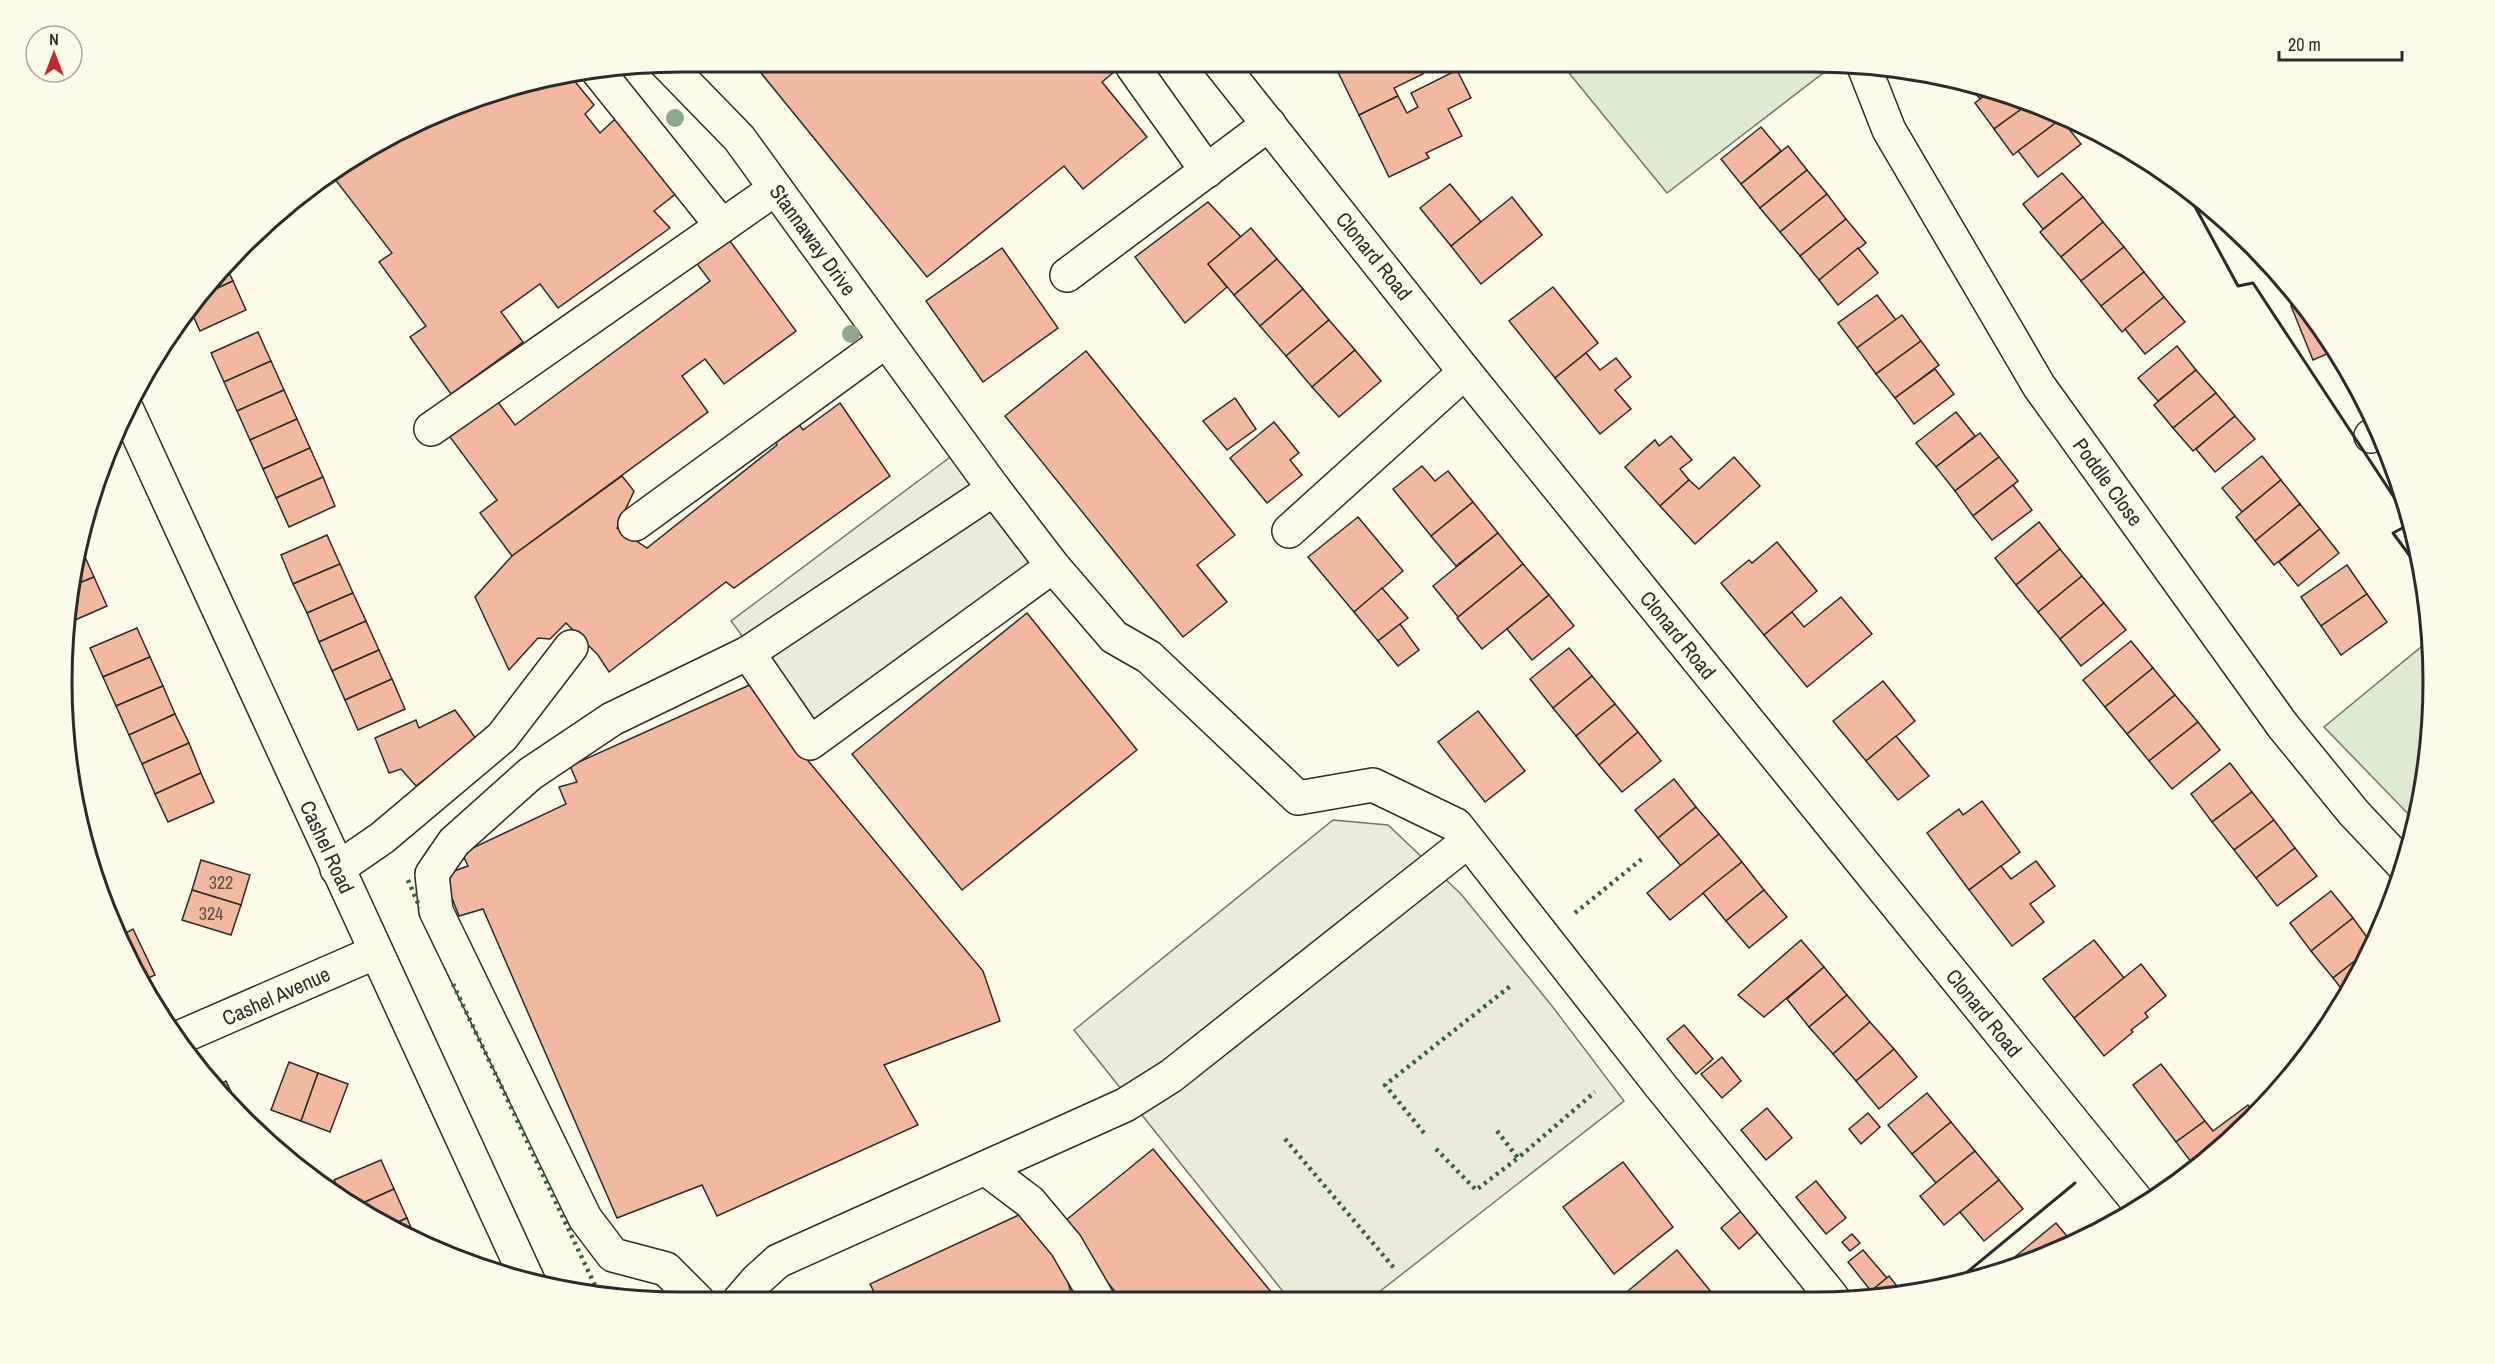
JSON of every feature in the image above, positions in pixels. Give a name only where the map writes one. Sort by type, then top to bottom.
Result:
[{"type":"street","name":"Stannaway Drive","points":[[675,72],[739,138],[947,427],[1053,566],[1114,637],[1149,657],[1298,798],[1373,785],[1456,825],[1468,841]]},
{"type":"street","points":[[1137,72],[1207,171]]},
{"type":"street","name":"Clonard Road","points":[[1227,72],[1465,372],[2135,1199]]},
{"type":"street","name":"Poddle Close","points":[[1867,74],[1889,130],[2039,386],[2283,726],[2354,813],[2397,858]]},
{"type":"street","points":[[603,77],[722,226]]},
{"type":"street","points":[[1067,275],[1269,124]]},
{"type":"street","points":[[431,429],[775,189]]},
{"type":"street","points":[[635,524],[886,341]]},
{"type":"street","points":[[1289,531],[1465,372]]},
{"type":"street","name":"Cashel Road","points":[[131,420],[524,1271]]},
{"type":"street","points":[[689,1292],[666,1269],[613,1256],[585,1218],[436,911],[432,874],[454,842],[530,774],[612,718],[748,653],[994,489]]},
{"type":"street","points":[[748,653],[810,743],[1053,566]]},
{"type":"street","points":[[338,869],[382,838],[502,737],[571,647]]},
{"type":"street","points":[[747,1292],[778,1261],[1125,1105],[1170,1076],[1468,841],[1653,1076],[1828,1292]]},
{"type":"street","name":"Cashel Avenue","points":[[185,1035],[376,952]]},
{"type":"street","points":[[985,1168],[1030,1202],[1066,1245],[1093,1292]]},
{"type":"green space","points":[[1568,72],[1824,72],[1667,193]]},
{"type":"green space","points":[[2422,646],[2422,722],[2418,762],[2408,814],[2324,727]]},
{"type":"shaded area","points":[[953,455],[1050,584],[827,750],[731,621]]},
{"type":"shaded area","points":[[1333,820],[1388,825],[1461,894],[1552,1006],[1624,1101],[1379,1292],[1283,1292],[1074,1030]]},
{"type":"building","points":[[760,72],[1114,72],[1102,82],[1147,137],[1083,189],[1064,166],[927,277]]},
{"type":"building","points":[[1338,72],[1422,72],[1423,74],[1394,88],[1398,96],[1359,115]]},
{"type":"building","points":[[1453,72],[1458,72],[1471,98],[1448,109],[1462,136],[1426,153],[1429,158],[1389,177],[1359,115],[1398,96],[1407,113],[1418,107],[1411,93]]},
{"type":"building","points":[[575,82],[594,105],[585,114],[600,133],[627,108],[682,189],[654,211],[670,228],[558,308],[540,284],[501,312],[523,342],[451,394],[410,337],[426,326],[379,262],[392,253],[336,180],[377,154],[449,118],[486,104],[563,84]]},
{"type":"building","points":[[1983,97],[2022,109],[1994,129],[1975,103]]},
{"type":"building","points":[[2022,109],[2056,123],[2013,155],[1994,129]]},
{"type":"building","points":[[2056,123],[2068,128],[2081,144],[2038,177],[2018,151]]},
{"type":"building","points":[[1761,127],[1781,151],[1741,184],[1721,159]]},
{"type":"building","points":[[1788,146],[1807,170],[1760,208],[1741,184]]},
{"type":"building","points":[[1807,170],[1827,194],[1780,232],[1760,208]]},
{"type":"building","points":[[2062,173],[2083,197],[2043,229],[2023,204]]},
{"type":"building","points":[[1450,184],[1481,222],[1451,246],[1420,208]]},
{"type":"building","points":[[1827,194],[1846,219],[1800,256],[1780,232]]},
{"type":"building","points":[[1512,197],[1542,235],[1481,284],[1451,246]]},
{"type":"building","points":[[2083,197],[2103,222],[2061,257],[2040,232]]},
{"type":"building","points":[[1208,202],[1241,237],[1208,264],[1227,287],[1185,323],[1135,257]]},
{"type":"building","points":[[1846,219],[1866,243],[1819,280],[1800,256]]},
{"type":"building","points":[[2103,222],[2124,247],[2081,281],[2061,257]]},
{"type":"building","points":[[1251,228],[1277,259],[1234,295],[1208,264]]},
{"type":"building","points":[[727,237],[796,331],[724,384],[705,359],[682,376],[708,412],[512,556],[480,513],[497,500],[447,433],[495,398],[515,425],[710,281],[695,261]]},
{"type":"building","points":[[2124,247],[2144,272],[2101,306],[2081,281]]},
{"type":"building","points":[[1002,248],[1058,328],[983,382],[926,301]]},
{"type":"building","points":[[1858,248],[1878,273],[1838,305],[1819,280]]},
{"type":"building","points":[[1277,259],[1303,289],[1260,326],[1234,295]]},
{"type":"building","points":[[2144,272],[2164,297],[2122,332],[2101,306]]},
{"type":"building","points":[[229,273],[233,281],[216,289]]},
{"type":"building","points":[[233,281],[246,310],[200,331],[194,317],[216,289]]},
{"type":"building","points":[[1553,287],[1598,343],[1555,378],[1509,321]]},
{"type":"building","points":[[1303,289],[1329,320],[1286,356],[1260,326]]},
{"type":"building","points":[[1877,295],[1896,320],[1857,348],[1838,323]]},
{"type":"building","points":[[2164,297],[2185,322],[2145,354],[2125,329]]},
{"type":"building","points":[[2291,306],[2297,311],[2327,354],[2313,360]]},
{"type":"building","points":[[1902,315],[1921,341],[1876,374],[1857,348]]},
{"type":"building","points":[[1329,320],[1355,350],[1312,387],[1286,356]]},
{"type":"building","points":[[258,332],[271,361],[224,382],[211,353]]},
{"type":"building","points":[[1921,341],[1939,365],[1895,398],[1876,374]]},
{"type":"building","points":[[2177,346],[2196,370],[2158,401],[2138,378]]},
{"type":"building","points":[[1355,350],[1381,381],[1339,417],[1312,387]]},
{"type":"building","points":[[1086,351],[1235,535],[1197,565],[1227,602],[1183,637],[1005,416]]},
{"type":"building","points":[[1586,353],[1600,370],[1616,358],[1631,377],[1615,390],[1631,409],[1600,434],[1555,378]]},
{"type":"building","points":[[271,361],[284,390],[237,411],[224,382]]},
{"type":"building","points":[[1935,369],[1954,394],[1914,424],[1895,398]]},
{"type":"building","points":[[2196,370],[2216,393],[2173,428],[2154,405]]},
{"type":"building","points":[[284,390],[297,419],[250,440],[237,411]]},
{"type":"building","points":[[2216,393],[2235,416],[2193,451],[2173,428]]},
{"type":"building","points":[[1235,398],[1256,429],[1227,450],[1203,421]]},
{"type":"building","points":[[840,403],[890,476],[734,588],[726,582],[609,672],[598,655],[566,623],[550,639],[538,638],[509,670],[475,597],[512,556],[622,476],[634,491],[617,528],[647,548],[777,445],[770,434],[794,418],[803,430]]},
{"type":"building","points":[[1956,412],[1975,436],[1936,467],[1916,443]]},
{"type":"building","points":[[2235,416],[2255,439],[2215,472],[2196,449]]},
{"type":"building","points":[[297,419],[310,448],[263,469],[250,440]]},
{"type":"building","points":[[1274,422],[1299,453],[1290,460],[1302,475],[1267,503],[1230,458]]},
{"type":"building","points":[[1980,433],[1999,457],[1955,491],[1936,467]]},
{"type":"building","points":[[1671,436],[1692,460],[1680,469],[1689,480],[1660,506],[1625,467],[1655,440],[1659,446]]},
{"type":"building","points":[[310,448],[323,477],[276,498],[263,469]]},
{"type":"building","points":[[2262,456],[2281,480],[2242,512],[2222,488]]},
{"type":"building","points":[[1734,457],[1760,486],[1695,544],[1660,506],[1689,480],[1699,489]]},
{"type":"building","points":[[1999,457],[2018,481],[1973,516],[1955,491]]},
{"type":"building","points":[[1422,466],[1435,481],[1448,471],[1473,502],[1431,536],[1393,489]]},
{"type":"building","points":[[323,477],[335,506],[289,527],[276,498]]},
{"type":"building","points":[[2281,480],[2300,504],[2255,541],[2236,517]]},
{"type":"building","points":[[2013,485],[2032,510],[1992,540],[1973,516]]},
{"type":"building","points":[[1473,502],[1498,533],[1456,566],[1431,536]]},
{"type":"building","points":[[2300,504],[2320,529],[2274,565],[2255,541]]},
{"type":"building","points":[[1358,517],[1403,571],[1354,612],[1308,557]]},
{"type":"building","points":[[2039,522],[2060,549],[2016,585],[1995,558]]},
{"type":"building","points":[[2320,529],[2339,553],[2298,586],[2279,562]]},
{"type":"building","points":[[1498,533],[1523,564],[1458,617],[1433,586]]},
{"type":"building","points":[[327,535],[340,564],[293,584],[281,555]]},
{"type":"building","points":[[1777,542],[1817,591],[1764,635],[1721,583],[1749,560],[1752,563]]},
{"type":"building","points":[[2060,549],[2082,576],[2038,612],[2016,585]]},
{"type":"building","points":[[85,558],[94,577],[80,583]]},
{"type":"building","points":[[340,564],[353,593],[307,613],[293,584]]},
{"type":"building","points":[[1523,564],[1549,595],[1482,649],[1457,618]]},
{"type":"building","points":[[2347,565],[2367,594],[2321,626],[2301,597]]},
{"type":"building","points":[[2082,576],[2104,603],[2060,639],[2038,612]]},
{"type":"building","points":[[94,577],[107,606],[75,620],[77,602],[80,583]]},
{"type":"building","points":[[1382,588],[1408,618],[1378,641],[1354,612]]},
{"type":"building","points":[[353,593],[366,621],[319,642],[307,613]]},
{"type":"building","points":[[2367,594],[2387,622],[2341,655],[2321,626]]},
{"type":"building","points":[[1549,595],[1574,626],[1532,660],[1507,629]]},
{"type":"building","points":[[1841,597],[1872,634],[1807,687],[1764,635],[1792,612],[1804,627]]},
{"type":"building","points":[[2104,603],[2126,630],[2081,666],[2060,639]]},
{"type":"building","points":[[1027,613],[1137,750],[962,890],[852,754]]},
{"type":"building","points":[[366,621],[379,650],[332,671],[319,642]]},
{"type":"building","points":[[1400,624],[1419,650],[1398,666],[1378,641]]},
{"type":"building","points":[[137,628],[150,657],[103,677],[90,648]]},
{"type":"building","points":[[2131,641],[2153,668],[2105,707],[2083,680]]},
{"type":"building","points":[[1569,648],[1592,676],[1553,708],[1530,679]]},
{"type":"building","points":[[379,650],[392,679],[345,700],[332,671]]},
{"type":"building","points":[[150,657],[163,686],[116,706],[103,677]]},
{"type":"building","points":[[2153,668],[2175,695],[2127,734],[2105,707]]},
{"type":"building","points":[[1592,676],[1615,704],[1576,736],[1553,708]]},
{"type":"building","points":[[392,679],[405,709],[358,730],[345,700]]},
{"type":"building","points":[[1883,681],[1915,721],[1866,761],[1833,721]]},
{"type":"building","points":[[754,683],[785,733],[983,971],[1000,1021],[884,1065],[918,1125],[717,1216],[702,1185],[617,1218],[483,909],[459,916],[443,875],[468,866],[462,853],[566,804],[559,787],[577,782],[570,766]]},
{"type":"building","points":[[163,686],[175,714],[129,735],[116,706]]},
{"type":"building","points":[[2175,695],[2198,722],[2149,761],[2127,734]]},
{"type":"building","points":[[1615,704],[1638,732],[1599,765],[1576,736]]},
{"type":"building","points":[[455,710],[477,740],[416,786],[401,769],[389,773],[375,738],[416,720],[419,728]]},
{"type":"building","points":[[1478,711],[1525,771],[1485,802],[1438,742]]},
{"type":"building","points":[[175,714],[189,743],[142,764],[129,735]]},
{"type":"building","points":[[2198,722],[2220,750],[2172,789],[2149,761]]},
{"type":"building","points":[[1638,732],[1661,761],[1622,792],[1599,765]]},
{"type":"building","points":[[1896,736],[1929,776],[1898,800],[1866,761]]},
{"type":"building","points":[[189,743],[201,773],[155,794],[142,764]]},
{"type":"building","points":[[2230,763],[2252,792],[2212,822],[2191,794]]},
{"type":"building","points":[[201,773],[214,802],[168,822],[155,794]]},
{"type":"building","points":[[1674,779],[1696,807],[1658,838],[1635,810]]},
{"type":"building","points":[[2252,792],[2274,820],[2234,850],[2212,822]]},
{"type":"building","points":[[1982,801],[2020,852],[1969,890],[1927,833],[1959,809],[1963,815]]},
{"type":"building","points":[[1696,807],[1719,834],[1681,866],[1658,838]]},
{"type":"building","points":[[2274,820],[2295,848],[2256,878],[2234,850]]},
{"type":"building","points":[[1719,834],[1742,862],[1670,920],[1647,893]]},
{"type":"building","points":[[2295,848],[2317,876],[2277,906],[2256,878]]},
{"type":"building","points":[[201,860],[250,875],[241,905],[192,890]]},
{"type":"building","points":[[2036,861],[2055,886],[2030,904],[2044,922],[2012,946],[1969,890],[2001,866],[2011,879]]},
{"type":"building","points":[[1742,862],[1764,890],[1726,921],[1703,893]]},
{"type":"building","points":[[192,890],[241,905],[231,935],[182,920]]},
{"type":"building","points":[[1764,890],[1787,917],[1749,948],[1726,921]]},
{"type":"building","points":[[2331,891],[2353,918],[2311,951],[2290,923]]},
{"type":"building","points":[[2353,918],[2367,937],[2355,961],[2333,978],[2311,951]]},
{"type":"building","points":[[133,929],[155,975],[149,978],[126,933]]},
{"type":"building","points":[[1801,940],[1824,967],[1764,1017],[1738,995]]},
{"type":"building","points":[[2094,940],[2124,978],[2074,1018],[2043,979]]},
{"type":"building","points":[[2355,961],[2341,988],[2333,978]]},
{"type":"building","points":[[2141,964],[2166,996],[2145,1013],[2148,1017],[2131,1030],[2133,1032],[2104,1056],[2074,1018]]},
{"type":"building","points":[[1824,967],[1847,995],[1809,1027],[1787,999]]},
{"type":"building","points":[[1847,995],[1870,1022],[1833,1054],[1809,1027]]},
{"type":"building","points":[[1870,1022],[1894,1049],[1856,1081],[1833,1054]]},
{"type":"building","points":[[1684,1025],[1713,1059],[1696,1074],[1667,1039]]},
{"type":"building","points":[[1894,1049],[1917,1077],[1879,1109],[1856,1081]]},
{"type":"building","points":[[1722,1057],[1741,1081],[1722,1098],[1701,1074]]},
{"type":"building","points":[[289,1062],[318,1073],[301,1121],[271,1110]]},
{"type":"building","points":[[2161,1064],[2205,1121],[2176,1142],[2133,1085]]},
{"type":"building","points":[[318,1073],[348,1084],[330,1132],[301,1121]]},
{"type":"building","points":[[226,1081],[232,1093],[223,1084]]},
{"type":"building","points":[[1927,1093],[1951,1122],[1912,1154],[1888,1125]]},
{"type":"building","points":[[2248,1105],[2250,1107],[2215,1141],[2190,1161],[2176,1142],[2205,1121],[2213,1131]]},
{"type":"building","points":[[1767,1108],[1792,1138],[1766,1160],[1741,1130]]},
{"type":"building","points":[[1868,1113],[1880,1127],[1861,1144],[1849,1129]]},
{"type":"building","points":[[1951,1122],[1975,1151],[1936,1183],[1912,1154]]},
{"type":"building","points":[[1153,1149],[1271,1292],[1115,1292],[1060,1225]]},
{"type":"building","points":[[1975,1151],[1999,1180],[1944,1225],[1920,1196]]},
{"type":"building","points":[[381,1160],[394,1189],[364,1202],[336,1184],[334,1180]]},
{"type":"building","points":[[1623,1162],[1673,1227],[1614,1274],[1563,1207]]},
{"type":"building","points":[[1999,1180],[2023,1209],[1984,1241],[1960,1212]]},
{"type":"building","points":[[1816,1181],[1846,1218],[1826,1234],[1796,1197]]},
{"type":"building","points":[[394,1189],[407,1218],[399,1222],[364,1202]]},
{"type":"building","points":[[1741,1211],[1759,1231],[1739,1249],[1721,1228]]},
{"type":"building","points":[[1023,1213],[1059,1251],[1071,1292],[874,1292],[870,1284]]},
{"type":"building","points":[[407,1218],[412,1229],[399,1222]]},
{"type":"building","points":[[2056,1223],[2067,1236],[2046,1246],[2013,1259]]},
{"type":"building","points":[[1852,1234],[1860,1243],[1850,1251],[1842,1242]]},
{"type":"building","points":[[1677,1250],[1711,1292],[1629,1292]]},
{"type":"building","points":[[1863,1250],[1887,1278],[1870,1289],[1848,1262]]},
{"type":"building","points":[[1889,1276],[1897,1286],[1893,1287],[1873,1289]]},
{"type":"hedge","points":[[1575,913],[1643,858]]},
{"type":"hedge","points":[[408,880],[420,908]]},
{"type":"hedge","points":[[453,984],[595,1286]]},
{"type":"hedge","points":[[1424,1133],[1385,1085],[1513,984]]},
{"type":"hedge","points":[[1497,1131],[1518,1158],[1595,1092]]},
{"type":"hedge","points":[[1285,1139],[1394,1268]]},
{"type":"hedge","points":[[1436,1149],[1476,1190],[1518,1158]]},
{"type":"wall","points":[[2195,207],[2238,286],[2253,283],[2394,498]]},
{"type":"wall","points":[[2403,528],[2393,533],[2409,555]]},
{"type":"wall","points":[[1968,1272],[2075,1183]]}]
